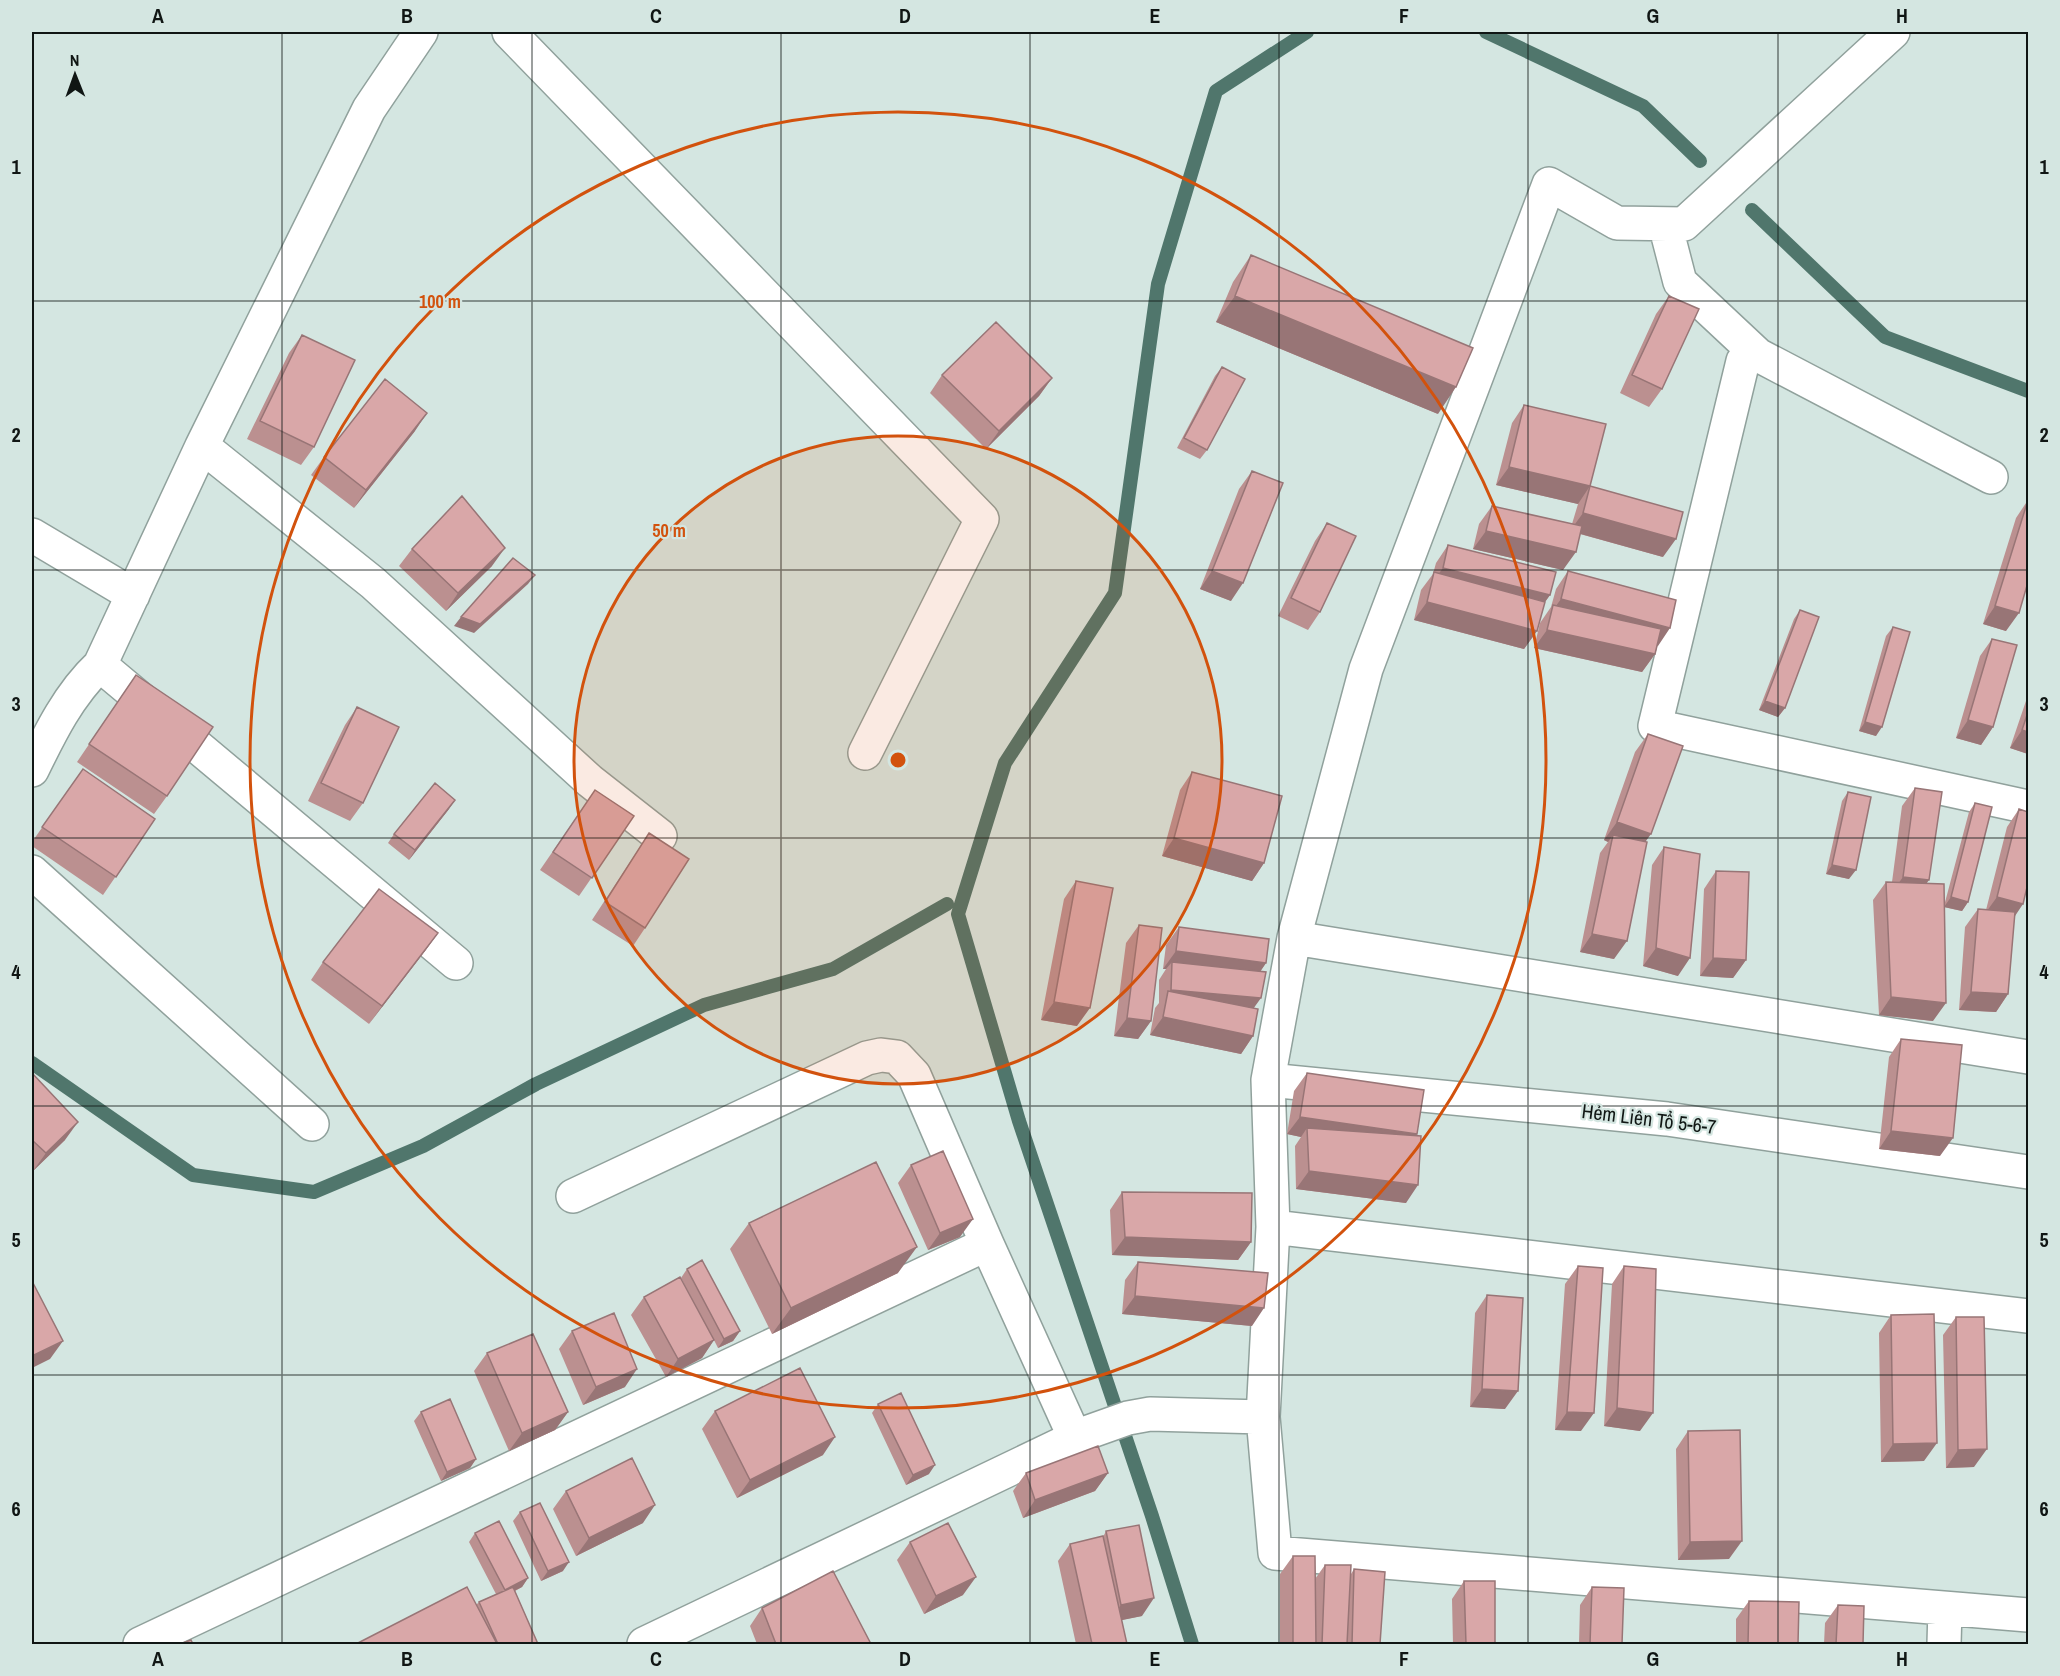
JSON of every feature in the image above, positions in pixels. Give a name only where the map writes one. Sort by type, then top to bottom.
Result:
[{"type":"street","points":[[32,770],[55,723],[100,665],[202,446],[369,109],[421,32]]},
{"type":"street","points":[[509,32],[982,519],[865,753]]},
{"type":"street","points":[[1893,32],[1684,224],[1617,223],[1549,184],[1366,669],[1294,938],[1268,1080],[1273,1227],[1263,1417],[1275,1553],[2028,1615]]},
{"type":"street","points":[[1665,224],[1680,282],[1758,355],[1991,477]]},
{"type":"street","points":[[1758,355],[1751,354],[1743,361],[1655,726],[2028,807]]},
{"type":"street","points":[[202,446],[373,583],[590,781],[660,837]]},
{"type":"street","points":[[32,535],[133,595]]},
{"type":"street","points":[[100,665],[456,963]]},
{"type":"street","points":[[32,872],[312,1124]]},
{"type":"street","points":[[1294,938],[2028,1057]]},
{"type":"street","points":[[573,1196],[867,1058],[881,1055],[897,1057],[914,1075],[987,1244],[1079,1436]]},
{"type":"street","name":"Hẻm Liên Tổ 5-6-7","points":[[1268,1080],[1667,1119],[2028,1172]]},
{"type":"street","points":[[1273,1227],[2028,1316]]},
{"type":"street","points":[[140,1644],[987,1244]]},
{"type":"street","points":[[644,1644],[1079,1436],[1128,1418],[1149,1414],[1263,1417]]},
{"type":"street","points":[[1944,1644],[1945,1609]]},
{"type":"building","points":[[1251,255],[1473,348],[1456,387],[1235,296]]},
{"type":"building","points":[[1669,296],[1699,309],[1662,389],[1632,375]]},
{"type":"building","points":[[996,322],[1052,378],[999,431],[942,375]]},
{"type":"building","points":[[302,335],[355,360],[314,447],[260,421]]},
{"type":"building","points":[[1222,367],[1245,379],[1207,450],[1184,438]]},
{"type":"building","points":[[385,379],[427,413],[366,490],[324,457]]},
{"type":"building","points":[[1524,405],[1606,424],[1590,486],[1509,467]]},
{"type":"building","points":[[1252,471],[1283,483],[1243,583],[1212,571]]},
{"type":"building","points":[[1590,486],[1683,512],[1676,539],[1583,513]]},
{"type":"building","points":[[462,496],[505,548],[458,593],[412,549]]},
{"type":"building","points":[[2028,500],[2028,582],[2019,613],[1995,606]]},
{"type":"building","points":[[1492,506],[1582,526],[1576,552],[1486,531]]},
{"type":"building","points":[[1327,523],[1356,536],[1320,612],[1291,598]]},
{"type":"building","points":[[1448,545],[1556,572],[1550,595],[1443,568]]},
{"type":"building","points":[[513,558],[535,575],[480,624],[461,617]]},
{"type":"building","points":[[1568,571],[1676,600],[1670,628],[1561,599]]},
{"type":"building","points":[[1434,572],[1545,602],[1537,631],[1427,602]]},
{"type":"building","points":[[1553,605],[1661,629],[1655,654],[1547,630]]},
{"type":"building","points":[[1800,610],[1819,617],[1785,708],[1765,701]]},
{"type":"building","points":[[1893,627],[1910,632],[1882,727],[1865,722]]},
{"type":"building","points":[[1992,639],[2017,645],[1993,727],[1968,720]]},
{"type":"building","points":[[136,675],[213,727],[167,796],[89,744]]},
{"type":"building","points":[[357,707],[399,727],[363,803],[321,783]]},
{"type":"building","points":[[2028,712],[2028,732],[2022,730]]},
{"type":"building","points":[[1648,734],[1683,746],[1651,834],[1617,822]]},
{"type":"building","points":[[83,769],[155,819],[116,877],[42,827]]},
{"type":"building","points":[[1192,772],[1282,796],[1264,863],[1174,838]]},
{"type":"building","points":[[435,783],[455,800],[415,850],[394,834]]},
{"type":"building","points":[[1915,788],[1942,792],[1929,880],[1903,877]]},
{"type":"building","points":[[595,790],[634,816],[592,878],[553,852]]},
{"type":"building","points":[[1848,792],[1871,797],[1856,870],[1832,865]]},
{"type":"building","points":[[1975,803],[1992,807],[1968,902],[1951,897]]},
{"type":"building","points":[[2019,809],[2028,812],[2028,883],[2023,904],[1997,897]]},
{"type":"building","points":[[649,833],[689,859],[645,928],[605,902]]},
{"type":"building","points":[[1613,835],[1647,842],[1627,941],[1592,934]]},
{"type":"building","points":[[1664,847],[1700,854],[1690,958],[1656,948]]},
{"type":"building","points":[[1716,871],[1749,872],[1746,960],[1713,958]]},
{"type":"building","points":[[1076,881],[1113,888],[1090,1008],[1054,1002]]},
{"type":"building","points":[[1886,882],[1944,884],[1946,1003],[1891,997]]},
{"type":"building","points":[[379,889],[438,933],[382,1006],[323,962]]},
{"type":"building","points":[[1978,909],[2015,912],[2008,994],[1971,992]]},
{"type":"building","points":[[1139,925],[1162,928],[1151,1021],[1127,1018]]},
{"type":"building","points":[[1179,927],[1269,939],[1266,963],[1176,951]]},
{"type":"building","points":[[1172,962],[1266,972],[1261,998],[1171,990]]},
{"type":"building","points":[[1168,991],[1258,1009],[1253,1036],[1163,1017]]},
{"type":"building","points":[[1901,1039],[1962,1045],[1953,1138],[1891,1131]]},
{"type":"building","points":[[32,1073],[78,1122],[46,1153],[32,1140]]},
{"type":"building","points":[[1307,1073],[1424,1090],[1417,1134],[1300,1117]]},
{"type":"building","points":[[1307,1128],[1421,1136],[1418,1185],[1309,1171]]},
{"type":"building","points":[[943,1151],[973,1219],[940,1233],[911,1165]]},
{"type":"building","points":[[876,1162],[917,1247],[791,1308],[749,1223]]},
{"type":"building","points":[[1122,1192],[1252,1193],[1251,1242],[1125,1237]]},
{"type":"building","points":[[702,1260],[740,1331],[724,1339],[687,1269]]},
{"type":"building","points":[[1138,1262],[1268,1273],[1264,1308],[1135,1296]]},
{"type":"building","points":[[1578,1266],[1603,1268],[1594,1413],[1567,1412]]},
{"type":"building","points":[[1624,1266],[1656,1269],[1653,1413],[1617,1408]]},
{"type":"building","points":[[680,1277],[714,1340],[678,1359],[644,1297]]},
{"type":"building","points":[[32,1281],[63,1341],[32,1356]]},
{"type":"building","points":[[1487,1295],[1523,1298],[1518,1391],[1482,1389]]},
{"type":"building","points":[[614,1313],[637,1369],[596,1387],[572,1331]]},
{"type":"building","points":[[1934,1314],[1937,1443],[1893,1444],[1891,1315]]},
{"type":"building","points":[[1956,1317],[1984,1317],[1987,1449],[1958,1450]]},
{"type":"building","points":[[533,1334],[568,1412],[522,1433],[487,1353]]},
{"type":"building","points":[[800,1368],[835,1437],[750,1480],[715,1411]]},
{"type":"building","points":[[901,1393],[935,1465],[913,1475],[878,1404]]},
{"type":"building","points":[[450,1399],[476,1459],[447,1472],[421,1412]]},
{"type":"building","points":[[1740,1430],[1742,1541],[1690,1542],[1688,1431]]},
{"type":"building","points":[[1098,1446],[1108,1473],[1035,1500],[1026,1473]]},
{"type":"building","points":[[632,1458],[655,1505],[589,1538],[566,1491]]},
{"type":"building","points":[[540,1503],[569,1562],[548,1571],[520,1512]]},
{"type":"building","points":[[499,1521],[528,1578],[505,1590],[475,1533]]},
{"type":"building","points":[[948,1523],[976,1577],[936,1596],[910,1542]]},
{"type":"building","points":[[1139,1525],[1154,1598],[1121,1605],[1106,1531]]},
{"type":"building","points":[[1103,1536],[1127,1644],[1092,1644],[1070,1544]]},
{"type":"building","points":[[1293,1556],[1315,1556],[1316,1644],[1293,1644]]},
{"type":"building","points":[[1325,1565],[1351,1565],[1347,1644],[1322,1644]]},
{"type":"building","points":[[1354,1569],[1385,1572],[1380,1644],[1352,1644]]},
{"type":"building","points":[[833,1571],[871,1644],[776,1644],[762,1608]]},
{"type":"building","points":[[1464,1581],[1495,1581],[1495,1644],[1466,1644]]},
{"type":"building","points":[[467,1587],[497,1644],[356,1644]]},
{"type":"building","points":[[513,1587],[538,1644],[498,1644],[479,1602]]},
{"type":"building","points":[[1592,1587],[1624,1588],[1622,1644],[1590,1644]]},
{"type":"building","points":[[1749,1601],[1799,1602],[1798,1644],[1748,1644]]},
{"type":"building","points":[[1838,1605],[1864,1606],[1863,1644],[1836,1644]]},
{"type":"building","points":[[191,1640],[193,1644],[180,1644]]},
{"type":"waterway","points":[[1192,1644],[1152,1516],[1019,1121],[958,914],[1005,763],[1115,593],[1158,284],[1216,91],[1307,32]]},
{"type":"waterway","points":[[1486,32],[1643,106],[1700,161]]},
{"type":"waterway","points":[[1752,210],[1885,337],[2028,391]]},
{"type":"waterway","points":[[32,1063],[193,1175],[314,1192],[423,1146],[536,1084],[704,1005],[833,969],[947,904]]}]
